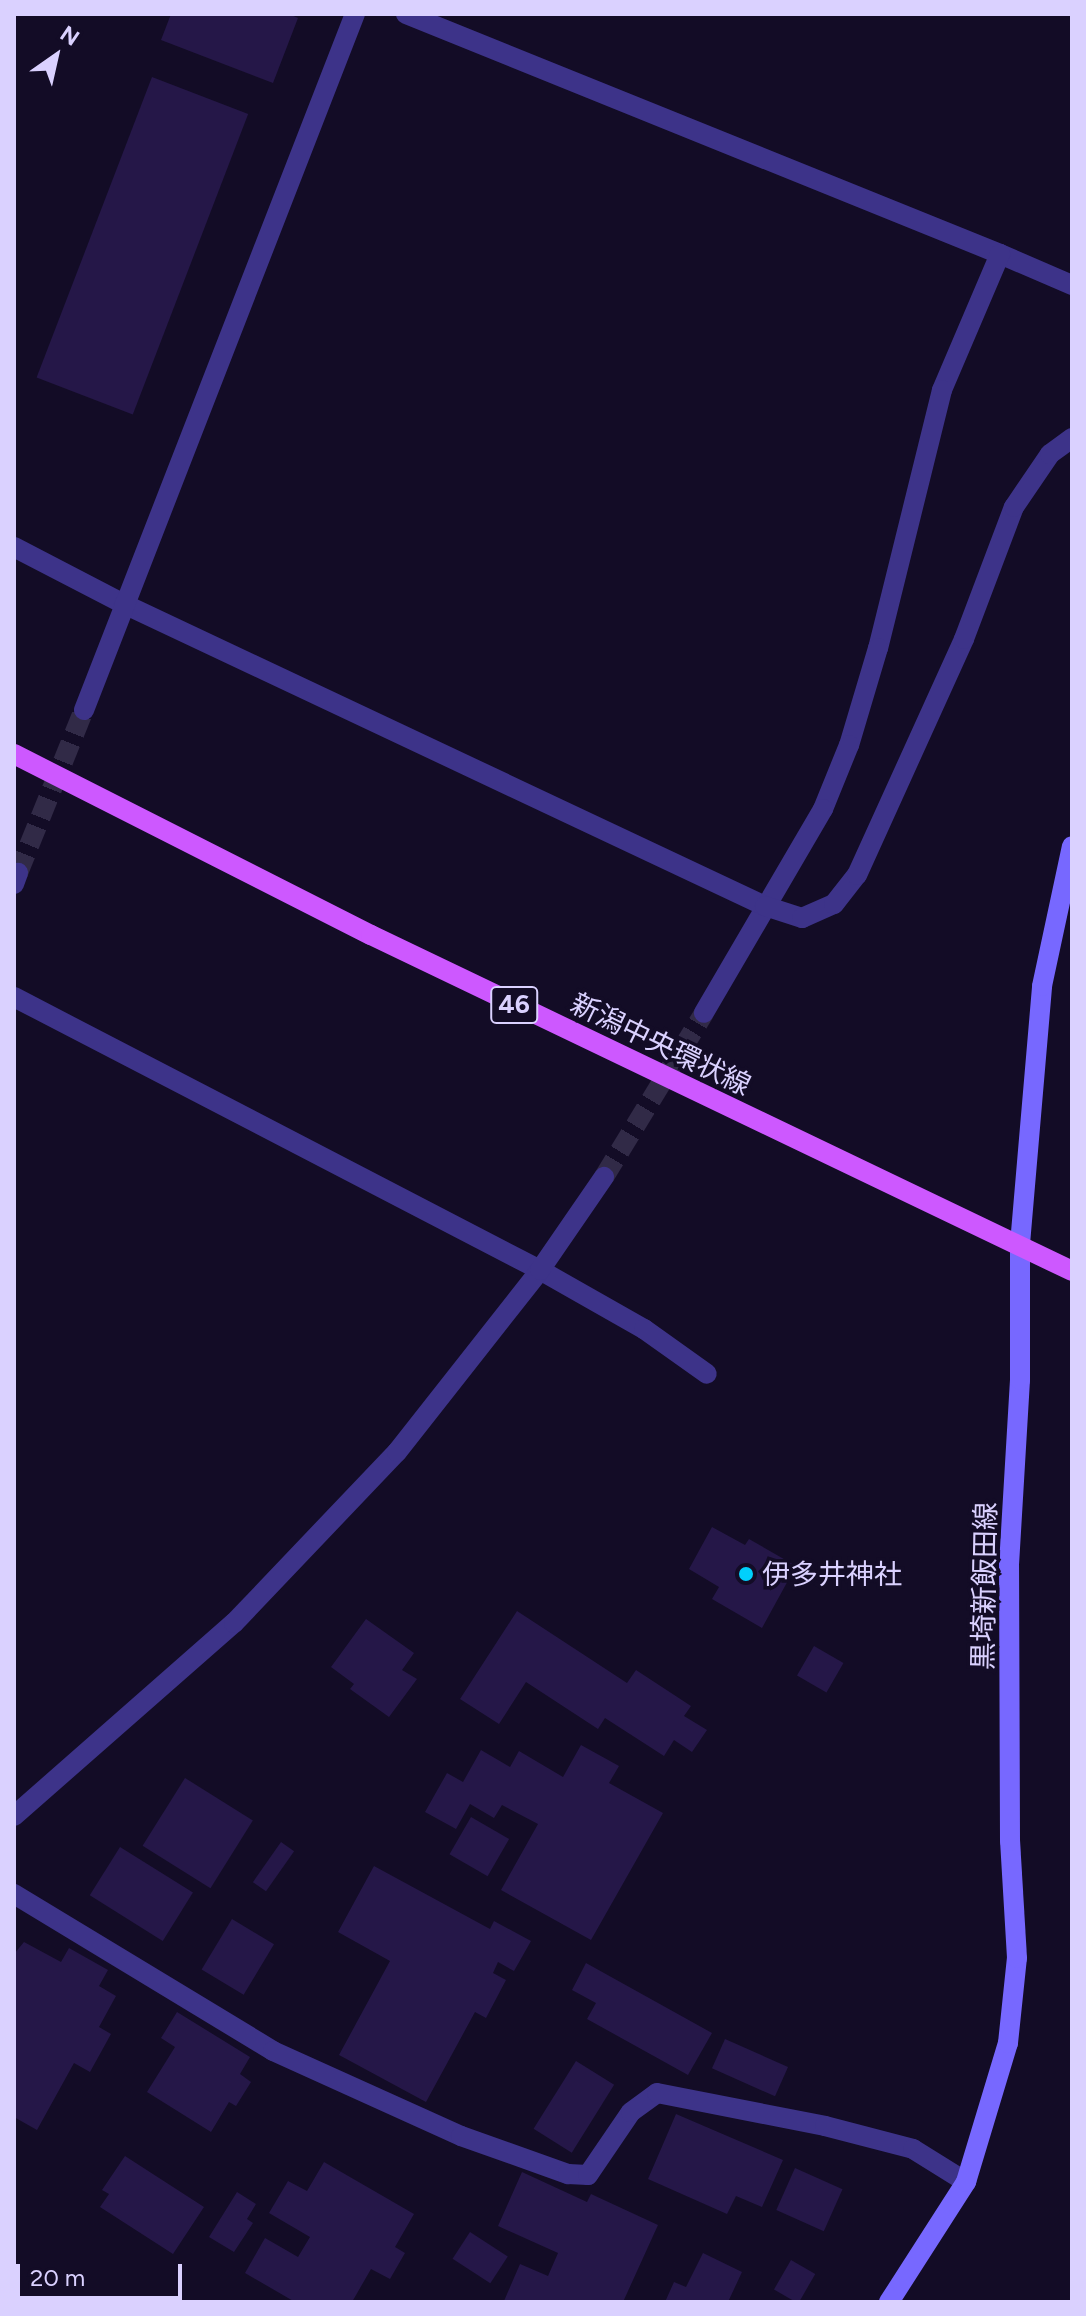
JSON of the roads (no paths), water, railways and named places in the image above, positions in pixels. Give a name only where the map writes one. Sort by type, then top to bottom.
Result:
[{"type":"main road","name":"新潟中央環状線","points":[[14,754],[605,1049],[1072,1271]]},
{"type":"main road","name":"黒埼新飯田線","points":[[889,2302],[966,2182],[1008,2043],[1017,1958],[1010,1841],[1009,1565],[1020,1380],[1020,1244],[1042,986],[1072,846]]},
{"type":"street","points":[[84,710],[266,250],[355,14]]},
{"type":"street","points":[[406,14],[1072,285]]},
{"type":"street","points":[[704,1013],[823,809],[849,745],[878,648],[942,390],[1000,254]]},
{"type":"street","points":[[14,547],[124,604],[765,906],[802,918],[834,904],[857,875],[964,639],[1014,507],[1050,454],[1072,438]]},
{"type":"street","points":[[14,997],[540,1270],[644,1329],[707,1374]]},
{"type":"street","points":[[14,1816],[245,1611],[397,1452],[540,1270],[604,1177]]},
{"type":"street","points":[[14,1894],[273,2051],[461,2136],[568,2174],[588,2175],[631,2112],[657,2093],[825,2126],[913,2149],[966,2182]]},
{"type":"tunnel","points":[[18,873],[84,710]]},
{"type":"tunnel","points":[[604,1177],[704,1013]]},
{"type":"place","name":"伊多井神社","points":[[746,1574]]}]
